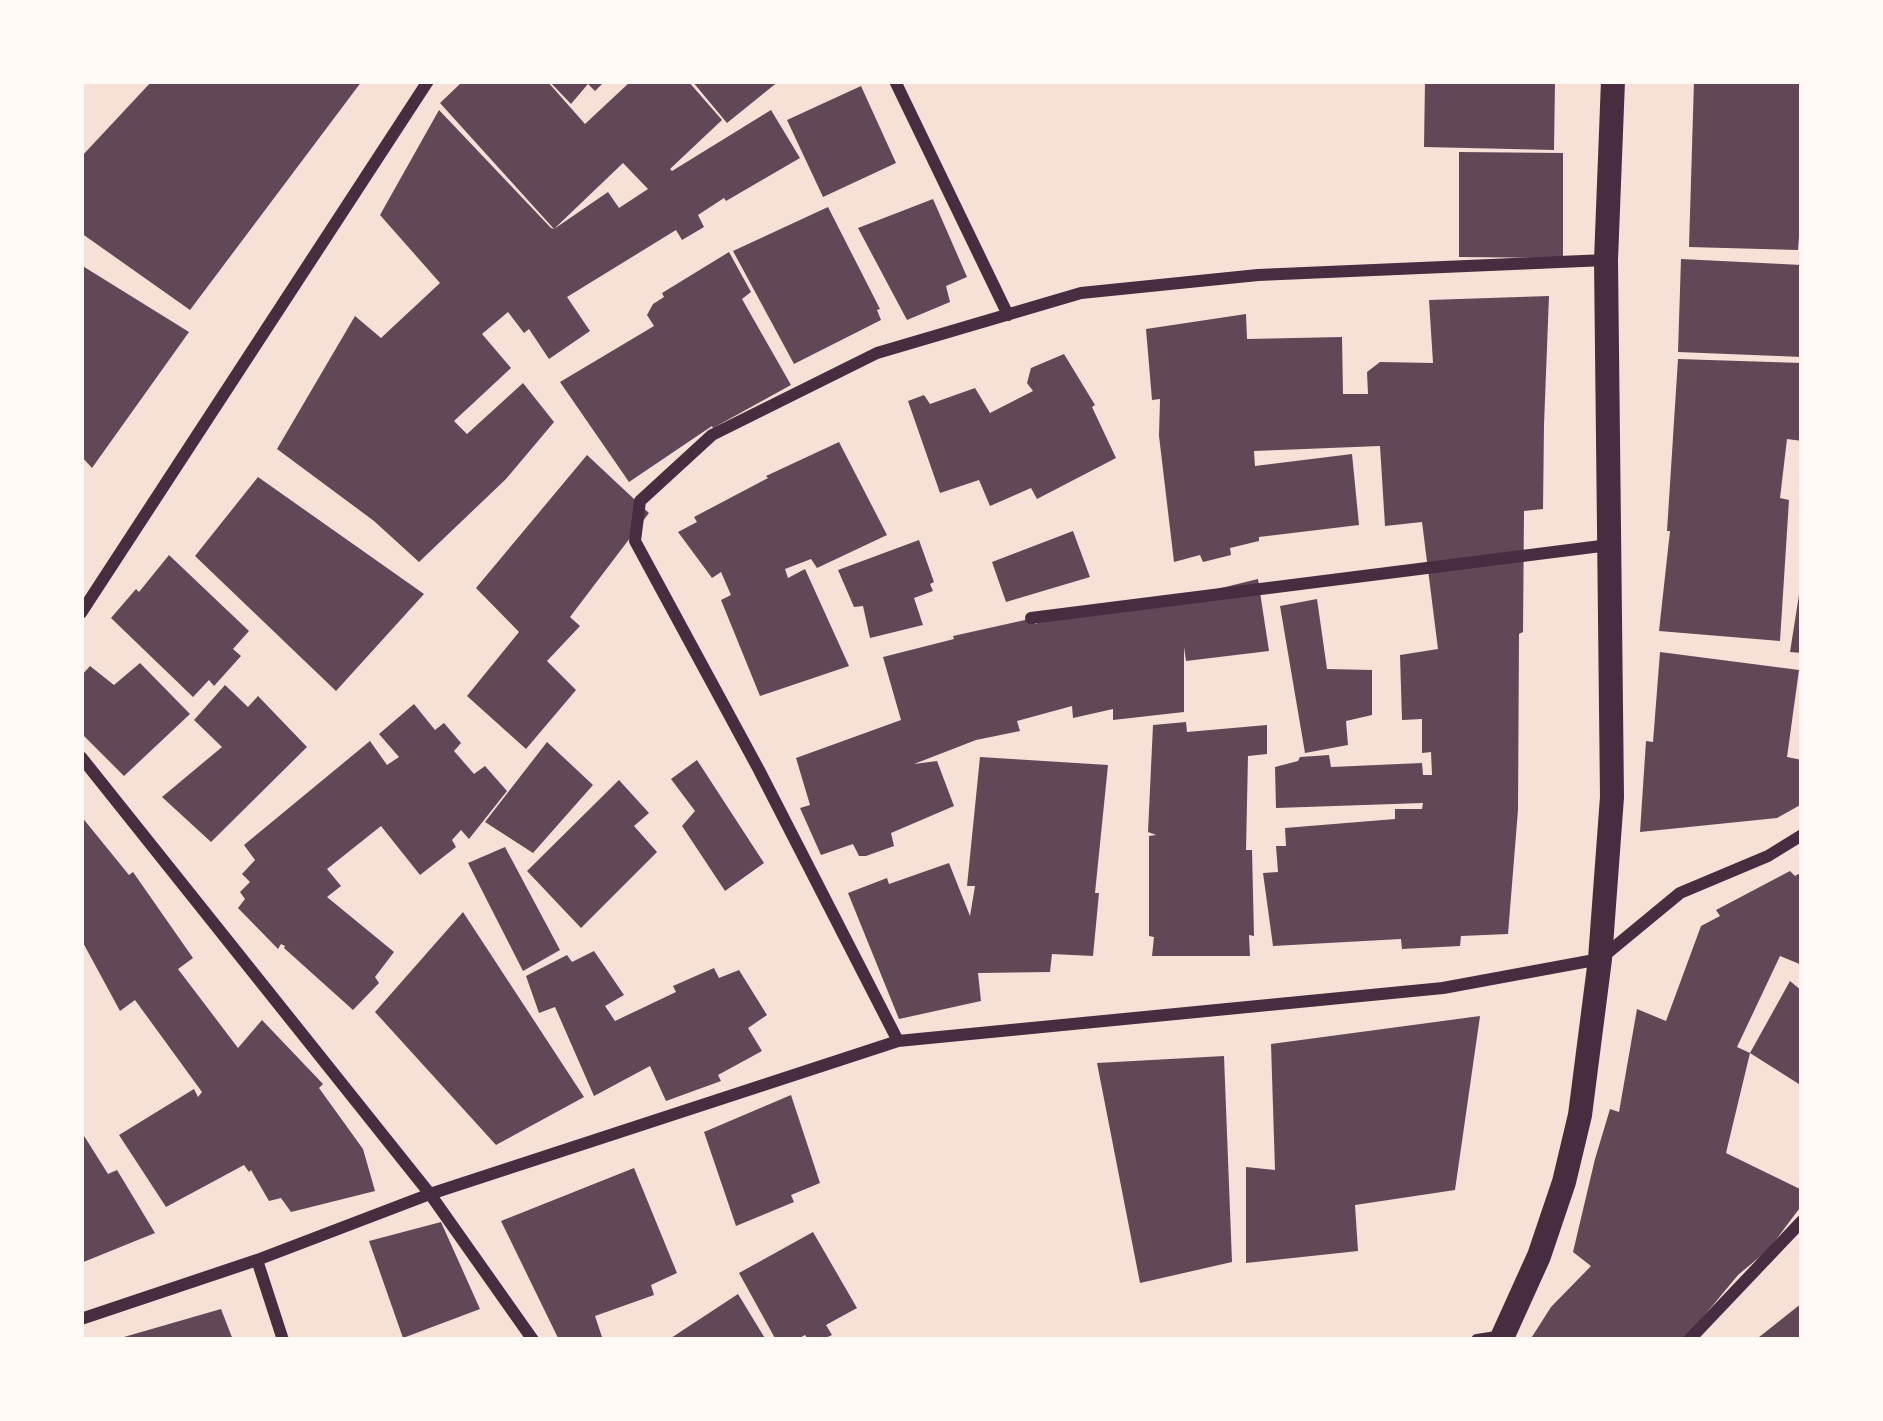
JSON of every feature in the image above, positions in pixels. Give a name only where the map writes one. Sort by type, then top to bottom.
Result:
[{"type":"main road","points":[[1494,1339],[1539,1256],[1564,1181],[1580,1115],[1600,959],[1612,797],[1606,260],[1612,81]]},
{"type":"street","points":[[81,613],[428,81]]},
{"type":"street","points":[[895,81],[1008,315]]},
{"type":"street","points":[[898,1041],[635,542],[640,501],[712,435],[878,353],[1081,293],[1258,275],[1606,260]]},
{"type":"street","points":[[1031,619],[1610,545]]},
{"type":"street","points":[[81,757],[430,1194],[533,1340]]},
{"type":"street","points":[[81,1319],[430,1194],[898,1041],[1443,988],[1600,959],[1680,893],[1768,856],[1802,836]]},
{"type":"street","points":[[1689,1340],[1802,1221]]},
{"type":"street","points":[[257,1259],[283,1340]]},
{"type":"building","points":[[152,81],[362,81],[190,310],[81,233],[81,157]]},
{"type":"building","points":[[463,81],[547,81],[585,124],[631,81],[688,81],[722,120],[672,171],[771,110],[800,158],[698,215],[704,227],[682,240],[676,230],[567,297],[590,331],[549,359],[529,329],[524,333],[508,312],[482,334],[511,368],[454,421],[467,434],[523,383],[554,422],[506,479],[419,562],[374,521],[277,449],[355,316],[381,338],[440,283],[380,215],[439,110],[554,229],[440,103]],"holes":[[[623,163],[648,189],[619,208],[608,192],[554,229]]]},
{"type":"building","points":[[549,81],[605,81],[595,91],[588,84],[571,104]]},
{"type":"building","points":[[692,81],[779,81],[727,123]]},
{"type":"building","points":[[1425,81],[1555,81],[1554,150],[1424,147]]},
{"type":"building","points":[[1694,81],[1802,81],[1798,250],[1689,247]]},
{"type":"building","points":[[861,86],[896,163],[823,197],[787,120]]},
{"type":"building","points":[[1459,152],[1563,153],[1563,258],[1459,257]]},
{"type":"building","points":[[933,199],[967,277],[946,286],[950,302],[907,320],[858,228]]},
{"type":"building","points":[[828,207],[880,309],[881,320],[794,364],[733,251]]},
{"type":"building","points":[[729,252],[751,292],[742,299],[791,385],[712,426],[629,482],[560,382],[654,326],[647,315],[664,297],[662,293]]},
{"type":"building","points":[[1681,259],[1802,265],[1802,357],[1678,352]]},
{"type":"building","points":[[81,265],[189,332],[92,468],[81,456]]},
{"type":"building","points":[[1549,296],[1543,509],[1524,511],[1518,810],[1508,934],[1461,936],[1460,946],[1402,949],[1401,939],[1273,946],[1263,873],[1278,872],[1276,846],[1286,846],[1285,828],[1395,819],[1395,809],[1422,809],[1423,803],[1276,808],[1275,767],[1300,757],[1329,755],[1331,767],[1422,763],[1423,775],[1432,775],[1431,752],[1422,753],[1422,719],[1402,720],[1400,655],[1438,649],[1422,522],[1385,526],[1380,446],[1254,451],[1255,466],[1352,454],[1359,525],[1259,537],[1259,541],[1230,548],[1231,555],[1203,562],[1200,555],[1174,562],[1159,436],[1160,399],[1152,400],[1146,329],[1246,314],[1247,339],[1342,337],[1343,394],[1368,394],[1367,372],[1380,362],[1433,363],[1429,300]]},
{"type":"building","points":[[1064,354],[1095,405],[1116,458],[1037,499],[1031,488],[990,506],[979,480],[940,493],[908,401],[924,395],[930,404],[975,388],[990,413],[1033,391],[1027,383],[1031,368]]},
{"type":"building","points":[[1678,359],[1802,363],[1802,441],[1787,439],[1780,498],[1789,500],[1780,641],[1659,631],[1670,531]]},
{"type":"building","points":[[839,442],[887,535],[817,568],[811,559],[785,569],[788,578],[805,569],[849,666],[760,696],[721,600],[731,595],[721,572],[712,578],[678,532],[697,522],[694,517],[766,476]]},
{"type":"building","points":[[587,455],[649,513],[570,617],[580,626],[547,661],[576,690],[526,749],[467,696],[519,632],[476,588]]},
{"type":"building","points":[[258,477],[424,594],[336,691],[195,556]]},
{"type":"building","points":[[1073,531],[1090,577],[1006,602],[992,562]]},
{"type":"building","points":[[919,540],[934,582],[930,584],[933,591],[914,598],[923,625],[870,638],[863,606],[854,607],[838,570]]},
{"type":"building","points":[[169,555],[249,631],[233,649],[241,656],[214,686],[209,680],[193,697],[111,618]]},
{"type":"building","points":[[1258,579],[1269,651],[1186,661],[1184,647],[1184,712],[1113,720],[1113,709],[1073,718],[1072,706],[1017,721],[1020,731],[976,740],[914,764],[937,761],[954,806],[891,833],[894,846],[859,856],[853,844],[821,855],[800,808],[810,805],[796,758],[901,720],[883,657],[1034,618],[1035,624]]},
{"type":"building","points":[[1802,595],[1802,653],[1790,652]]},
{"type":"building","points":[[1317,599],[1327,669],[1372,670],[1372,715],[1346,721],[1348,745],[1305,753],[1280,606]]},
{"type":"building","points":[[1660,652],[1799,670],[1787,757],[1802,760],[1802,804],[1777,818],[1640,832],[1646,741],[1653,742]]},
{"type":"building","points":[[140,663],[190,714],[124,776],[81,733],[81,676],[90,666],[114,685]]},
{"type":"building","points":[[225,685],[248,707],[258,696],[307,747],[211,842],[162,797],[222,747],[194,720]]},
{"type":"building","points":[[414,704],[435,730],[444,723],[461,743],[454,751],[474,774],[485,766],[507,791],[469,839],[461,830],[452,840],[456,847],[420,875],[381,826],[327,869],[341,886],[327,897],[394,952],[375,977],[379,983],[353,1010],[285,946],[278,949],[238,908],[245,899],[240,892],[250,882],[242,874],[255,860],[244,845],[370,741],[387,765],[399,757],[379,734]]},
{"type":"building","points":[[1186,722],[1187,732],[1267,725],[1267,754],[1248,756],[1246,850],[1252,850],[1254,936],[1249,935],[1250,956],[1152,956],[1149,836],[1156,835],[1148,832],[1153,725]]},
{"type":"building","points":[[547,742],[593,785],[533,853],[485,822]]},
{"type":"building","points":[[980,757],[1108,765],[1093,956],[1052,954],[1050,972],[978,973],[981,1001],[899,1019],[848,893],[949,863],[970,916],[975,886],[967,886]]},
{"type":"building","points":[[697,760],[764,863],[725,891],[682,826],[695,811],[671,779]]},
{"type":"building","points":[[619,780],[649,813],[634,826],[657,852],[581,928],[527,871]]},
{"type":"building","points":[[81,816],[129,875],[133,872],[193,958],[178,969],[238,1048],[262,1020],[323,1084],[319,1088],[363,1149],[375,1191],[291,1212],[281,1198],[269,1201],[244,1165],[166,1207],[119,1135],[194,1089],[198,1097],[202,1092],[135,1000],[120,1011],[81,939]]},
{"type":"building","points":[[505,847],[560,950],[523,971],[468,863]]},
{"type":"building","points":[[1790,871],[1795,876],[1802,872],[1802,965],[1780,956],[1737,1047],[1750,1053],[1726,1153],[1802,1190],[1802,1205],[1769,1249],[1738,1275],[1684,1340],[1530,1340],[1551,1307],[1591,1266],[1573,1252],[1610,1109],[1619,1112],[1637,1009],[1666,1021],[1701,926],[1720,916],[1716,910]]},
{"type":"building","points":[[463,912],[584,1097],[496,1145],[375,1012]]},
{"type":"building","points":[[594,951],[624,995],[605,1006],[615,1021],[714,968],[719,978],[739,970],[767,1015],[748,1028],[762,1051],[718,1075],[721,1081],[666,1101],[650,1066],[594,1096],[555,1007],[539,1013],[526,976],[567,955],[572,962]]},
{"type":"building","points":[[1790,981],[1802,991],[1802,1086],[1750,1053]]},
{"type":"building","points":[[1480,1016],[1455,1190],[1355,1205],[1358,1251],[1246,1263],[1246,1167],[1275,1170],[1271,1044]]},
{"type":"building","points":[[1224,1056],[1232,1262],[1140,1283],[1097,1063]]},
{"type":"building","points":[[791,1095],[820,1183],[791,1195],[794,1202],[736,1226],[704,1132]]},
{"type":"building","points":[[81,1131],[108,1174],[117,1170],[155,1233],[81,1263]]},
{"type":"building","points":[[634,1168],[677,1273],[651,1285],[654,1295],[595,1316],[603,1340],[559,1340],[501,1221]]},
{"type":"building","points":[[441,1222],[480,1309],[403,1338],[369,1241]]},
{"type":"building","points":[[813,1232],[857,1308],[826,1325],[832,1335],[821,1340],[805,1335],[776,1340],[739,1273]]},
{"type":"building","points":[[738,1294],[766,1340],[668,1340]]},
{"type":"building","points":[[1802,1303],[1802,1340],[1755,1340],[1763,1334]]},
{"type":"building","points":[[221,1309],[233,1340],[117,1340],[117,1339]]}]
